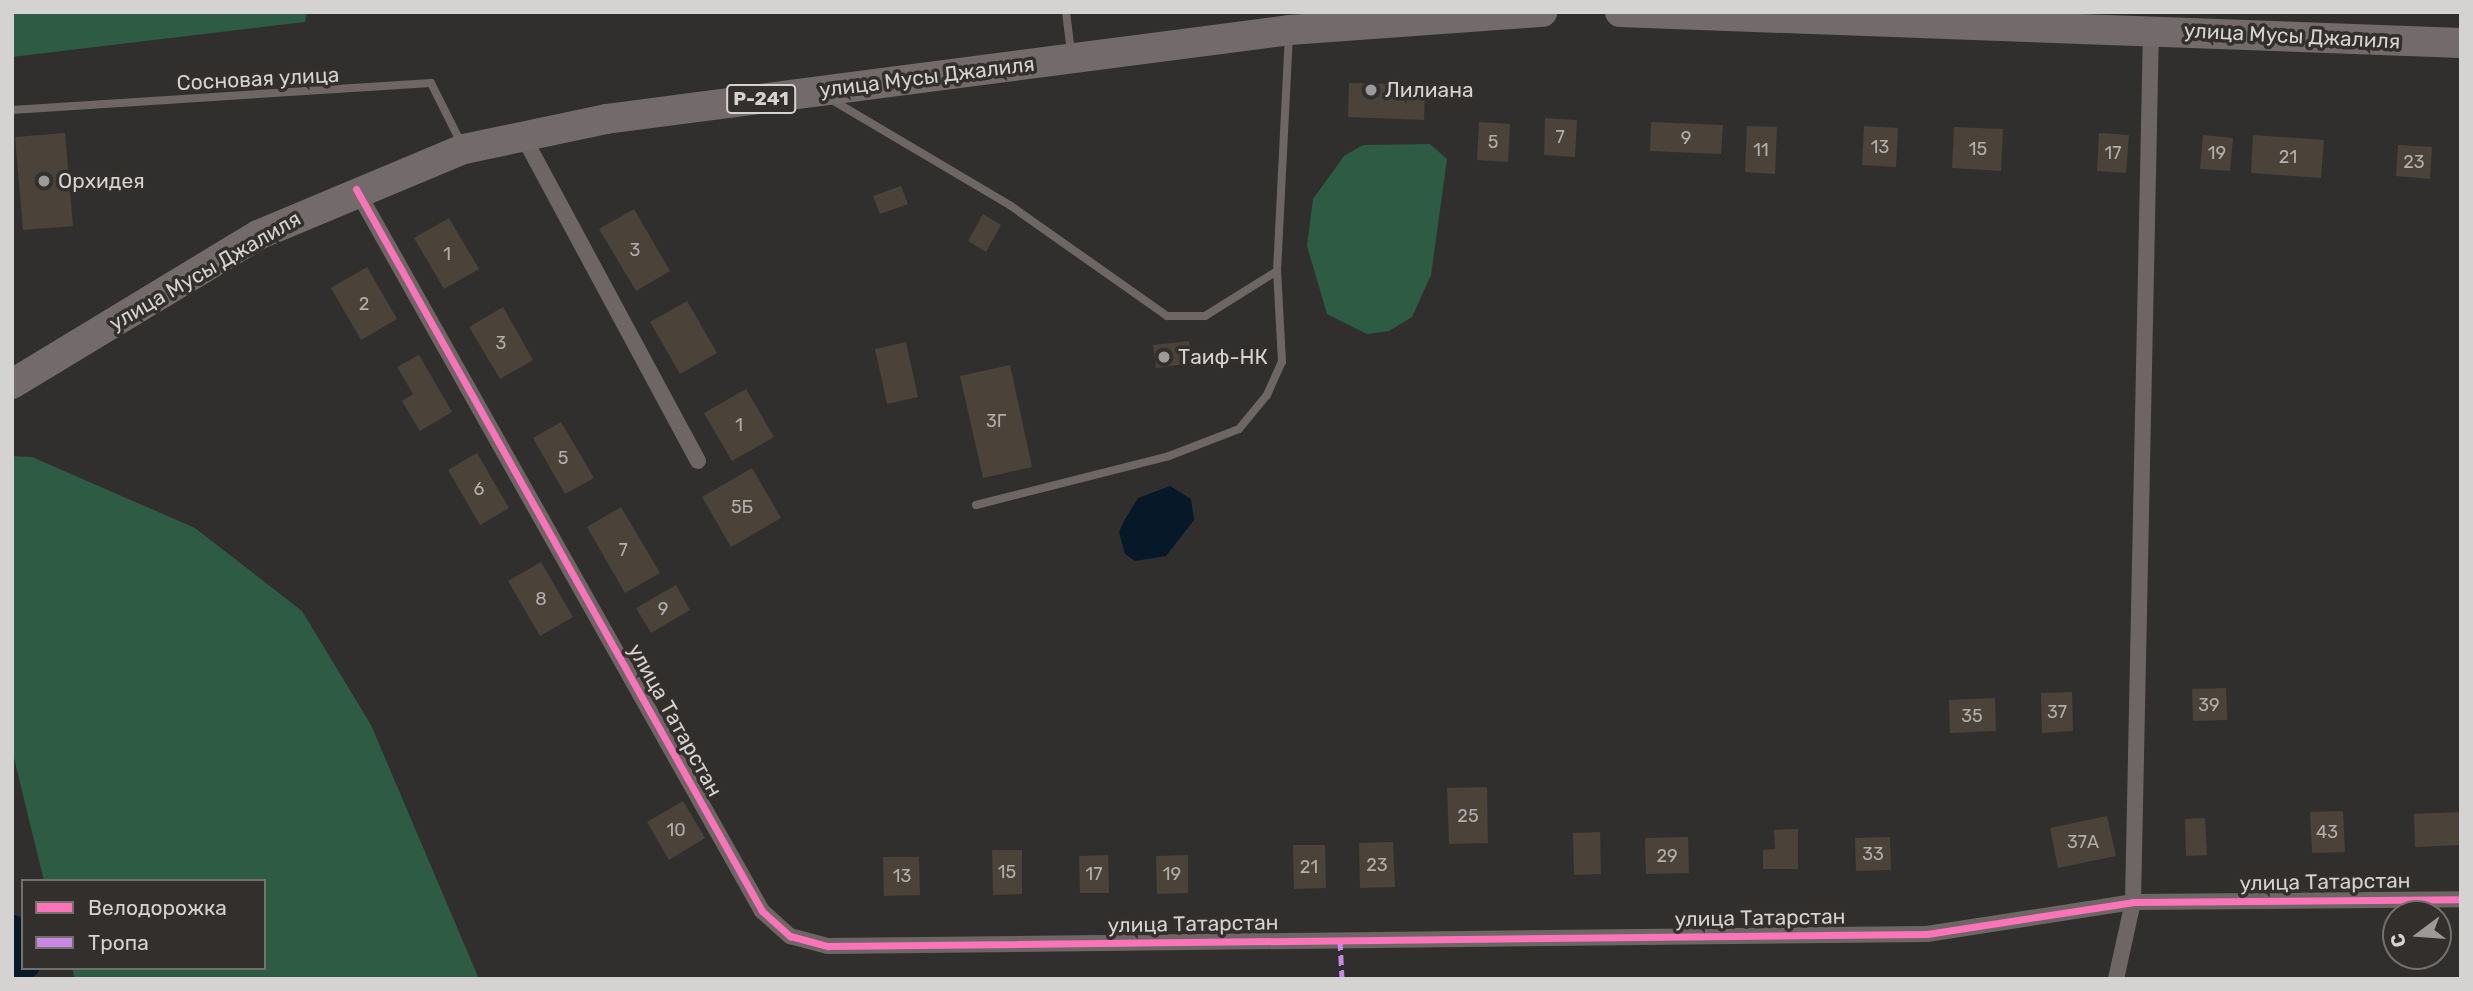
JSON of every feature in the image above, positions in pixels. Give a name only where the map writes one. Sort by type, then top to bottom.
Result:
[{"type":"highway","name":"улица Мусы Джалиля","points":[[23,378],[258,235],[356,189],[464,149],[606,119],[1289,30],[1542,12]]},
{"type":"highway","name":"улица Мусы Джалиля","points":[[1620,12],[2151,25],[2461,43]]},
{"type":"street","points":[[2116,979],[2133,902],[2151,25]]},
{"type":"street","points":[[523,136],[698,461]]},
{"type":"street","name":"улица Татарстан","points":[[356,189],[762,911],[790,936],[828,946],[1927,934],[2133,902],[2461,899]]},
{"type":"lane","points":[[1066,12],[1071,58]]},
{"type":"lane","points":[[976,505],[1169,456],[1239,429],[1267,395],[1282,362],[1277,271],[1289,30]]},
{"type":"lane","name":"Сосновая улица","points":[[12,110],[432,83],[464,149]]},
{"type":"lane","points":[[818,91],[1011,206],[1167,316],[1205,316],[1277,271]]},
{"type":"green space","points":[[12,12],[307,12],[305,22],[12,57]]},
{"type":"green space","points":[[1430,144],[1447,159],[1431,275],[1412,317],[1389,331],[1367,334],[1327,314],[1307,246],[1313,199],[1344,156],[1363,145]]},
{"type":"green space","points":[[12,456],[32,457],[195,528],[302,611],[371,725],[479,979],[75,979],[73,970],[266,970],[266,879],[44,879],[12,750]]},
{"type":"water","points":[[1170,486],[1191,499],[1194,520],[1166,556],[1135,561],[1125,554],[1119,532],[1124,521],[1138,498]]},
{"type":"building","points":[[1349,83],[1425,85],[1424,120],[1348,117]]},
{"type":"building","points":[[1545,118],[1577,120],[1575,157],[1544,155]]},
{"type":"building","points":[[1479,122],[1510,124],[1508,162],[1477,160]]},
{"type":"building","points":[[1651,122],[1723,125],[1721,154],[1650,151]]},
{"type":"building","points":[[1747,126],[1777,127],[1775,174],[1745,172]]},
{"type":"building","points":[[1864,126],[1898,128],[1896,167],[1862,165]]},
{"type":"building","points":[[1954,127],[2003,129],[2001,171],[1952,168]]},
{"type":"building","name":"Орхидея","points":[[65,133],[73,226],[23,230],[15,137]]},
{"type":"building","points":[[2099,133],[2129,135],[2126,173],[2097,171]]},
{"type":"building","points":[[2203,135],[2233,138],[2230,171],[2200,169]]},
{"type":"building","points":[[2253,135],[2324,140],[2321,178],[2251,173]]},
{"type":"building","points":[[2398,145],[2432,147],[2430,179],[2396,176]]},
{"type":"building","points":[[901,186],[908,204],[880,214],[873,196]]},
{"type":"building","points":[[634,209],[670,271],[636,291],[599,229]]},
{"type":"building","points":[[983,214],[1001,225],[986,252],[968,241]]},
{"type":"building","points":[[449,218],[479,269],[444,289],[414,238]]},
{"type":"building","points":[[367,267],[397,319],[361,340],[331,288]]},
{"type":"building","points":[[687,301],[717,353],[680,374],[650,322]]},
{"type":"building","points":[[503,307],[533,360],[500,379],[469,327]]},
{"type":"building","points":[[1189,341],[1192,363],[1156,368],[1153,345]]},
{"type":"building","points":[[906,342],[918,397],[887,404],[875,349]]},
{"type":"building","points":[[419,355],[452,412],[420,431],[402,401],[413,394],[397,367]]},
{"type":"building","points":[[1010,365],[1032,467],[983,478],[960,376]]},
{"type":"building","points":[[746,389],[774,437],[732,461],[704,413]]},
{"type":"building","points":[[561,422],[594,478],[565,494],[533,438]]},
{"type":"building","points":[[477,453],[509,508],[480,525],[448,470]]},
{"type":"building","points":[[752,468],[781,518],[731,547],[702,497]]},
{"type":"building","points":[[621,507],[660,573],[625,593],[587,527]]},
{"type":"building","points":[[541,562],[573,617],[540,636],[508,581]]},
{"type":"building","points":[[676,585],[690,610],[651,633],[636,608]]},
{"type":"building","points":[[2226,688],[2227,720],[2193,721],[2192,689]]},
{"type":"building","points":[[2072,692],[2073,731],[2042,733],[2041,693]]},
{"type":"building","points":[[1995,698],[1996,731],[1950,733],[1949,700]]},
{"type":"building","points":[[1487,787],[1488,843],[1449,844],[1447,788]]},
{"type":"building","points":[[683,801],[705,838],[669,860],[647,822]]},
{"type":"building","points":[[2343,811],[2345,852],[2312,853],[2310,812]]},
{"type":"building","points":[[2461,812],[2461,845],[2415,847],[2414,814]]},
{"type":"building","points":[[2107,816],[2116,856],[2058,868],[2050,828]]},
{"type":"building","points":[[2205,818],[2207,855],[2186,856],[2185,819]]},
{"type":"building","points":[[1798,829],[1798,869],[1763,869],[1763,850],[1775,849],[1774,830]]},
{"type":"building","points":[[1600,832],[1601,874],[1574,875],[1573,833]]},
{"type":"building","points":[[1688,837],[1689,873],[1646,874],[1645,838]]},
{"type":"building","points":[[1890,837],[1891,870],[1856,871],[1855,838]]},
{"type":"building","points":[[1393,842],[1395,887],[1360,888],[1359,843]]},
{"type":"building","points":[[1293,845],[1325,845],[1326,888],[1294,889]]},
{"type":"building","points":[[992,850],[1022,850],[1022,894],[993,895]]},
{"type":"building","points":[[1108,855],[1109,893],[1080,893],[1079,856]]},
{"type":"building","points":[[1188,855],[1188,893],[1157,894],[1156,856]]},
{"type":"building","points":[[883,857],[919,857],[920,895],[884,896]]},
{"type":"waterway","points":[[12,934],[21,956]]},
{"type":"marked path","points":[[1340,940],[1342,979]]},
{"type":"cycle path","points":[[356,189],[762,911],[790,936],[828,946],[1927,934],[2133,902],[2461,899]]},
{"type":"place","name":"Лилиана","points":[[1371,90]]},
{"type":"place","name":"Орхидея","points":[[44,181]]},
{"type":"place","name":"Таиф-НК","points":[[1164,357]]}]
